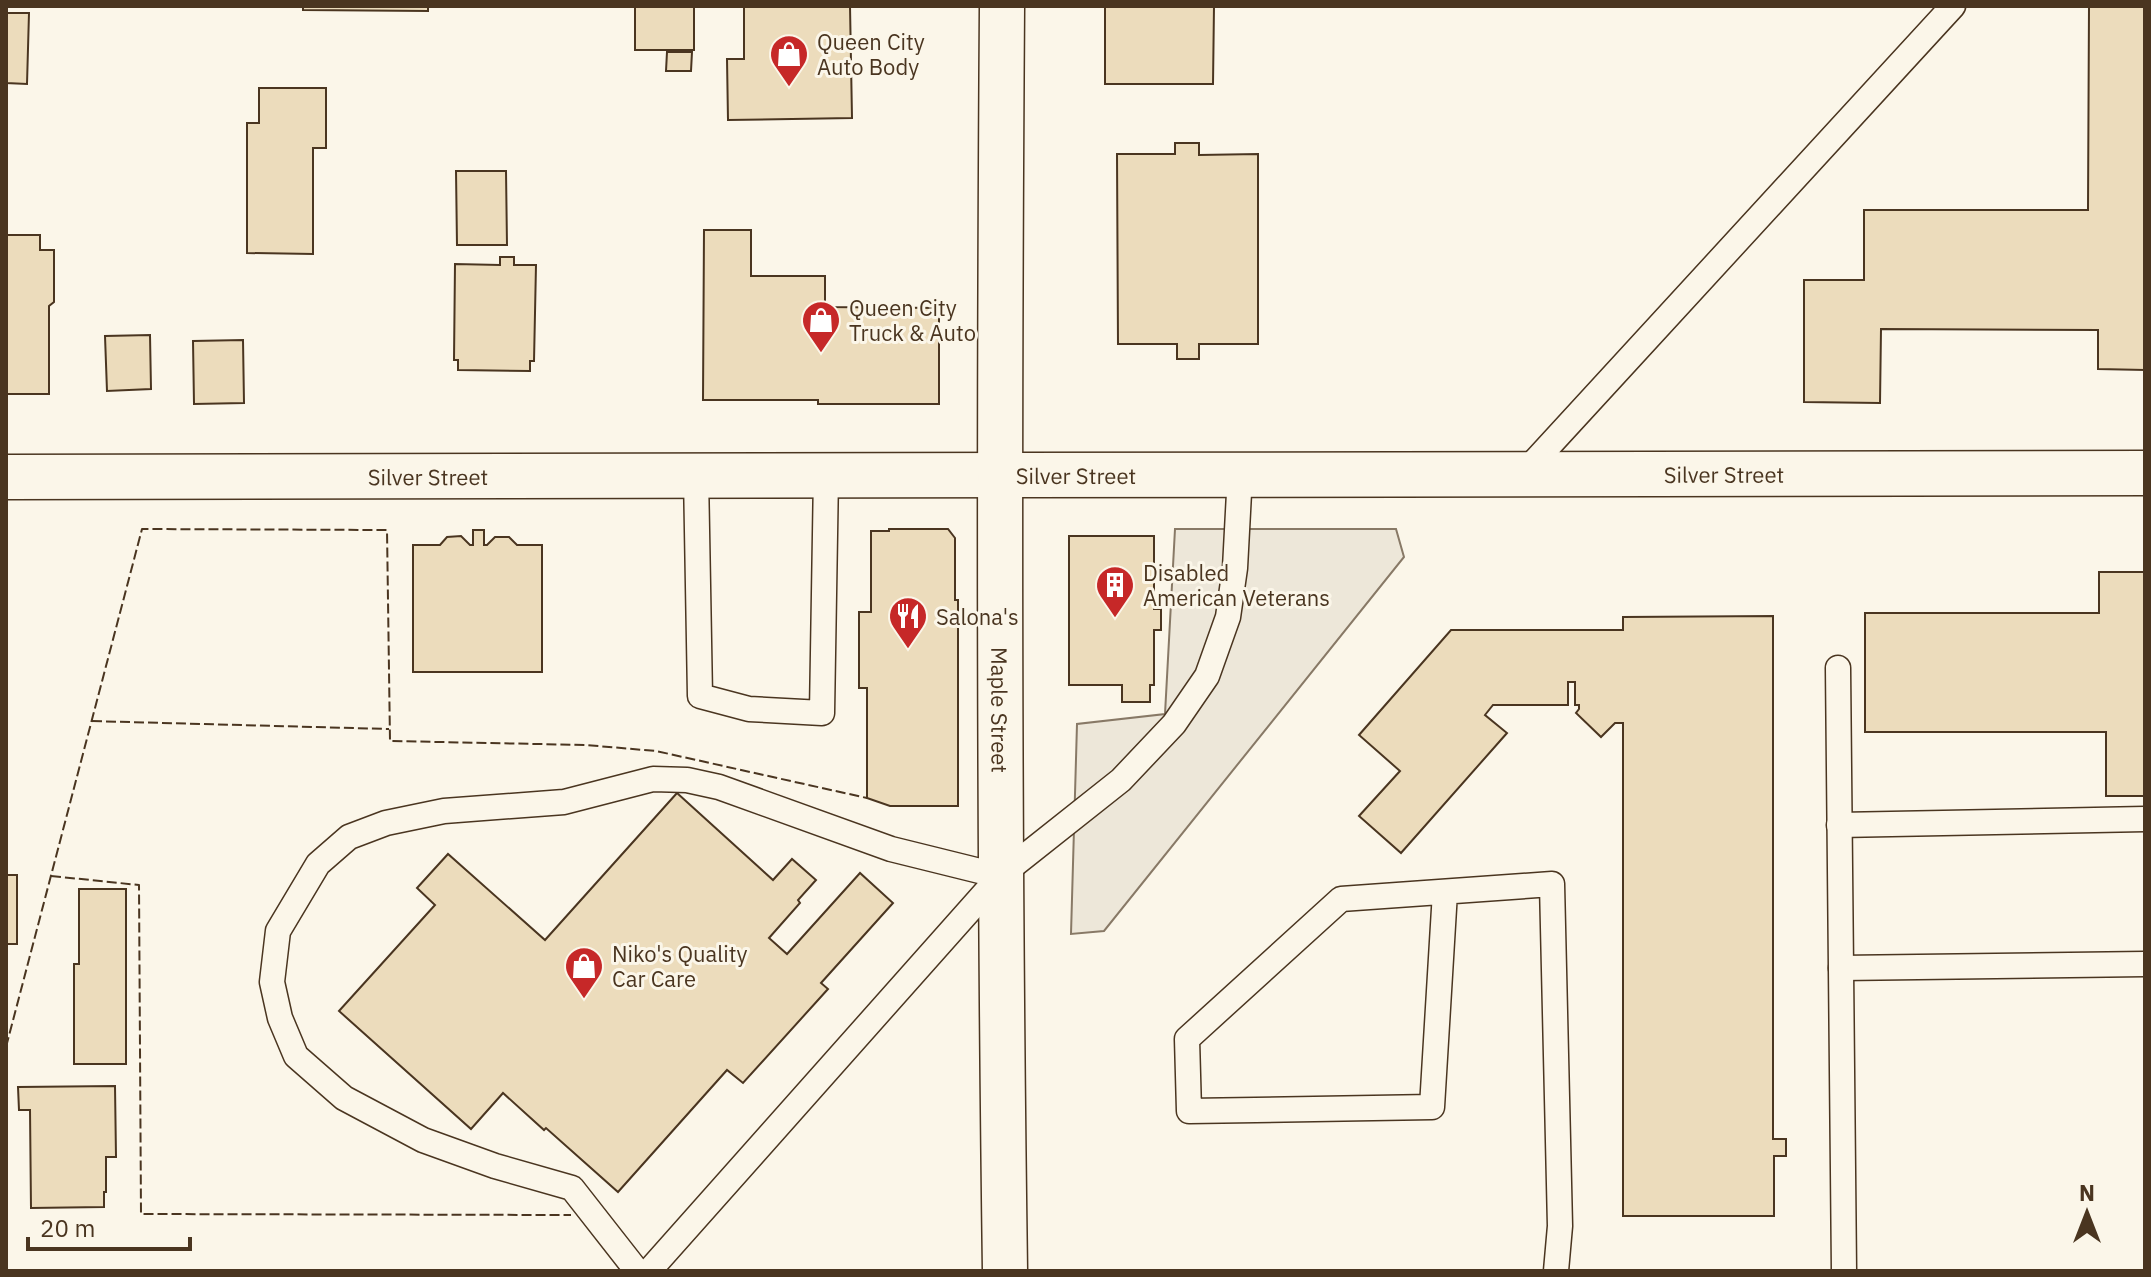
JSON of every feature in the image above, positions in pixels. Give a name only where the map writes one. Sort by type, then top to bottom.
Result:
[{"type":"street","name":"Maple Street","points":[[1002,6],[999,476],[1005,1271]]},
{"type":"street","name":"Silver Street","points":[[6,477],[2145,473]]},
{"type":"lane","points":[[1523,474],[1953,6]]},
{"type":"lane","points":[[649,1271],[1000,876],[1121,780],[1174,724],[1207,676],[1228,617],[1235,568],[1240,474]]},
{"type":"lane","points":[[696,475],[700,696],[749,709],[822,713],[826,475]]},
{"type":"lane","points":[[1838,668],[1844,1271]]},
{"type":"lane","points":[[637,1271],[572,1188],[495,1166],[423,1140],[344,1098],[296,1056],[280,1018],[272,982],[278,931],[318,864],[349,837],[386,823],[444,811],[564,802],[653,779],[687,780],[719,787],[891,849],[1000,876]]},
{"type":"lane","points":[[1839,825],[2145,819]]},
{"type":"lane","points":[[1445,892],[1432,1107],[1189,1111],[1187,1039],[1341,899],[1552,884],[1560,1226],[1556,1271]]},
{"type":"lane","points":[[1841,968],[2145,964]]},
{"type":"shaded area","points":[[1175,529],[1396,529],[1404,557],[1104,931],[1071,934],[1077,724],[1165,714]]},
{"type":"building","points":[[303,6],[428,6],[428,11],[303,10]]},
{"type":"building","points":[[635,6],[694,6],[694,50],[635,50]]},
{"type":"building","name":"Queen City Auto Body","points":[[744,6],[850,6],[852,118],[728,120],[727,59],[744,59]]},
{"type":"building","points":[[1105,6],[1214,6],[1213,84],[1105,84]]},
{"type":"building","points":[[2089,6],[2145,6],[2145,370],[2098,369],[2098,330],[1881,329],[1880,403],[1804,402],[1804,280],[1864,280],[1864,210],[2088,210]]},
{"type":"building","points":[[6,13],[29,13],[27,84],[6,83]]},
{"type":"building","points":[[667,52],[692,52],[691,71],[666,71]]},
{"type":"building","points":[[259,88],[326,88],[326,148],[313,148],[313,254],[247,253],[247,123],[259,123]]},
{"type":"building","points":[[1175,143],[1199,143],[1199,155],[1258,154],[1258,344],[1199,344],[1199,359],[1177,359],[1177,344],[1118,344],[1117,154],[1175,154]]},
{"type":"building","points":[[456,171],[506,171],[507,245],[457,245]]},
{"type":"building","name":"Queen City Truck & Auto","points":[[704,230],[751,230],[751,276],[825,276],[825,307],[939,308],[939,404],[703,400]]},
{"type":"building","points":[[6,235],[40,235],[40,250],[54,250],[54,302],[49,306],[49,394],[6,394]]},
{"type":"building","points":[[500,257],[514,257],[514,265],[536,265],[534,361],[530,361],[530,371],[458,370],[458,360],[454,360],[455,264],[500,265]]},
{"type":"building","points":[[150,335],[151,389],[107,391],[105,336]]},
{"type":"building","points":[[243,340],[244,403],[194,404],[193,341]]},
{"type":"building","name":"Salona's","points":[[948,529],[955,538],[958,806],[890,806],[867,798],[867,688],[859,688],[859,612],[871,612],[871,531]]},
{"type":"building","points":[[473,530],[484,530],[484,545],[495,537],[509,537],[517,545],[542,545],[542,672],[413,672],[413,545],[440,545],[447,537],[461,536],[473,545]]},
{"type":"building","name":"Disabled American Veterans","points":[[1069,536],[1154,536],[1154,609],[1161,609],[1161,630],[1154,630],[1154,685],[1150,685],[1150,702],[1122,702],[1122,685],[1069,685]]},
{"type":"building","points":[[2099,572],[2145,572],[2145,796],[2106,796],[2106,732],[1865,732],[1865,613],[2099,613]]},
{"type":"building","points":[[1773,616],[1773,1139],[1786,1139],[1786,1156],[1774,1156],[1774,1216],[1623,1216],[1623,723],[1615,723],[1601,737],[1576,713],[1579,705],[1575,705],[1575,682],[1568,682],[1568,705],[1493,705],[1485,715],[1507,733],[1401,853],[1359,816],[1400,771],[1359,735],[1451,630],[1623,630],[1623,617]]},
{"type":"building","name":"Niko's Quality Car Care","points":[[677,793],[773,880],[792,859],[816,880],[769,938],[787,954],[860,873],[893,903],[821,983],[828,989],[743,1083],[727,1070],[618,1192],[503,1093],[471,1129],[339,1011],[435,905],[417,888],[448,854],[545,940]]},
{"type":"building","points":[[6,875],[17,875],[17,944],[6,944]]},
{"type":"building","points":[[79,889],[126,889],[126,1064],[74,1064],[74,964],[79,964]]},
{"type":"building","points":[[115,1086],[116,1157],[106,1157],[104,1207],[31,1208],[30,1110],[19,1110],[18,1087]]},
{"type":"fence","points":[[6,1047],[142,529],[387,530],[390,741],[586,745],[656,751],[867,798]]},
{"type":"fence","points":[[92,721],[389,729]]},
{"type":"fence","points":[[51,876],[139,885],[141,1214],[571,1215]]},
{"type":"place","name":"Queen City Auto Body","points":[[789,88]]},
{"type":"place","name":"Queen City Truck & Auto","points":[[821,354]]},
{"type":"place","name":"Disabled American Veterans","points":[[1115,619]]},
{"type":"place","name":"Salona's","points":[[908,650]]},
{"type":"place","name":"Niko's Quality Car Care","points":[[584,1000]]}]
